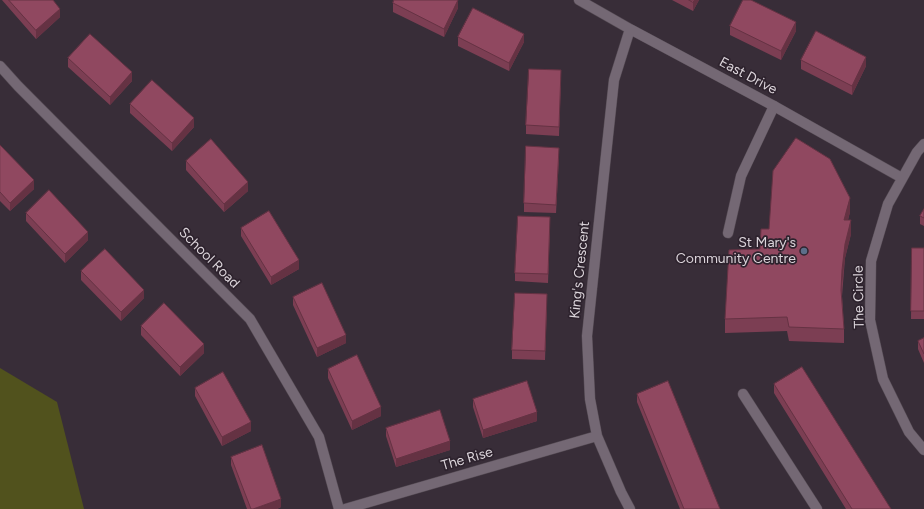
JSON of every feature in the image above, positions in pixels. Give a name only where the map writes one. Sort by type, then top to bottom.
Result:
[{"type":"street","name":"East Drive","points":[[579,0],[774,106],[902,178]]},
{"type":"street","name":"King's Crescent","points":[[630,29],[614,80],[587,336],[590,400],[597,436],[630,509]]},
{"type":"street","name":"School Road","points":[[0,66],[18,86],[250,319],[319,437],[339,509]]},
{"type":"street","points":[[728,233],[741,176],[774,106]]},
{"type":"street","name":"The Circle","points":[[924,144],[917,152],[888,204],[871,261],[870,320],[883,379],[909,432],[924,450]]},
{"type":"street","points":[[743,394],[818,509]]},
{"type":"street","name":"The Rise","points":[[345,509],[597,436]]},
{"type":"shaded area","points":[[0,368],[57,402],[84,509],[0,509]]},
{"type":"building","points":[[9,0],[53,0],[60,9],[36,30]]},
{"type":"building","points":[[394,0],[458,0],[444,29],[393,3]]},
{"type":"building","points":[[743,0],[751,0],[796,22],[781,51],[730,26]]},
{"type":"building","points":[[473,8],[524,34],[509,63],[458,37]]},
{"type":"building","points":[[816,31],[866,57],[852,86],[801,60]]},
{"type":"building","points":[[90,34],[132,72],[110,97],[68,58]]},
{"type":"building","points":[[529,69],[561,70],[559,127],[526,125]]},
{"type":"building","points":[[152,80],[194,118],[172,143],[130,104]]},
{"type":"building","name":"St Mary's Community Centre","points":[[796,138],[830,159],[850,198],[844,220],[851,220],[845,244],[842,270],[841,290],[844,329],[789,327],[787,317],[725,319],[729,250],[760,249],[761,229],[769,229],[773,171]]},
{"type":"building","points":[[211,139],[248,182],[224,204],[186,161]]},
{"type":"building","points":[[0,145],[34,180],[10,203],[0,192]]},
{"type":"building","points":[[526,146],[559,148],[556,205],[524,203]]},
{"type":"building","points":[[49,190],[88,232],[65,254],[26,213]]},
{"type":"building","points":[[924,209],[924,218],[920,216]]},
{"type":"building","points":[[269,211],[299,260],[271,277],[241,228]]},
{"type":"building","points":[[518,216],[550,217],[548,274],[515,273]]},
{"type":"building","points":[[912,248],[924,248],[924,311],[911,311]]},
{"type":"building","points":[[105,249],[144,290],[121,312],[81,271]]},
{"type":"building","points":[[322,283],[346,335],[317,348],[293,297]]},
{"type":"building","points":[[515,293],[547,294],[545,351],[512,350]]},
{"type":"building","points":[[164,303],[204,344],[180,367],[141,326]]},
{"type":"building","points":[[924,338],[924,354],[918,341]]},
{"type":"building","points":[[357,355],[381,407],[352,421],[328,369]]},
{"type":"building","points":[[802,367],[891,509],[852,509],[774,384]]},
{"type":"building","points":[[223,372],[251,422],[222,437],[195,388]]},
{"type":"building","points":[[527,381],[537,412],[483,430],[473,399]]},
{"type":"building","points":[[668,381],[720,509],[684,509],[637,394]]},
{"type":"building","points":[[440,410],[450,441],[396,459],[386,428]]},
{"type":"building","points":[[262,445],[281,499],[251,509],[231,457]]},
{"type":"place","name":"St Mary's Community Centre","points":[[804,251]]}]
